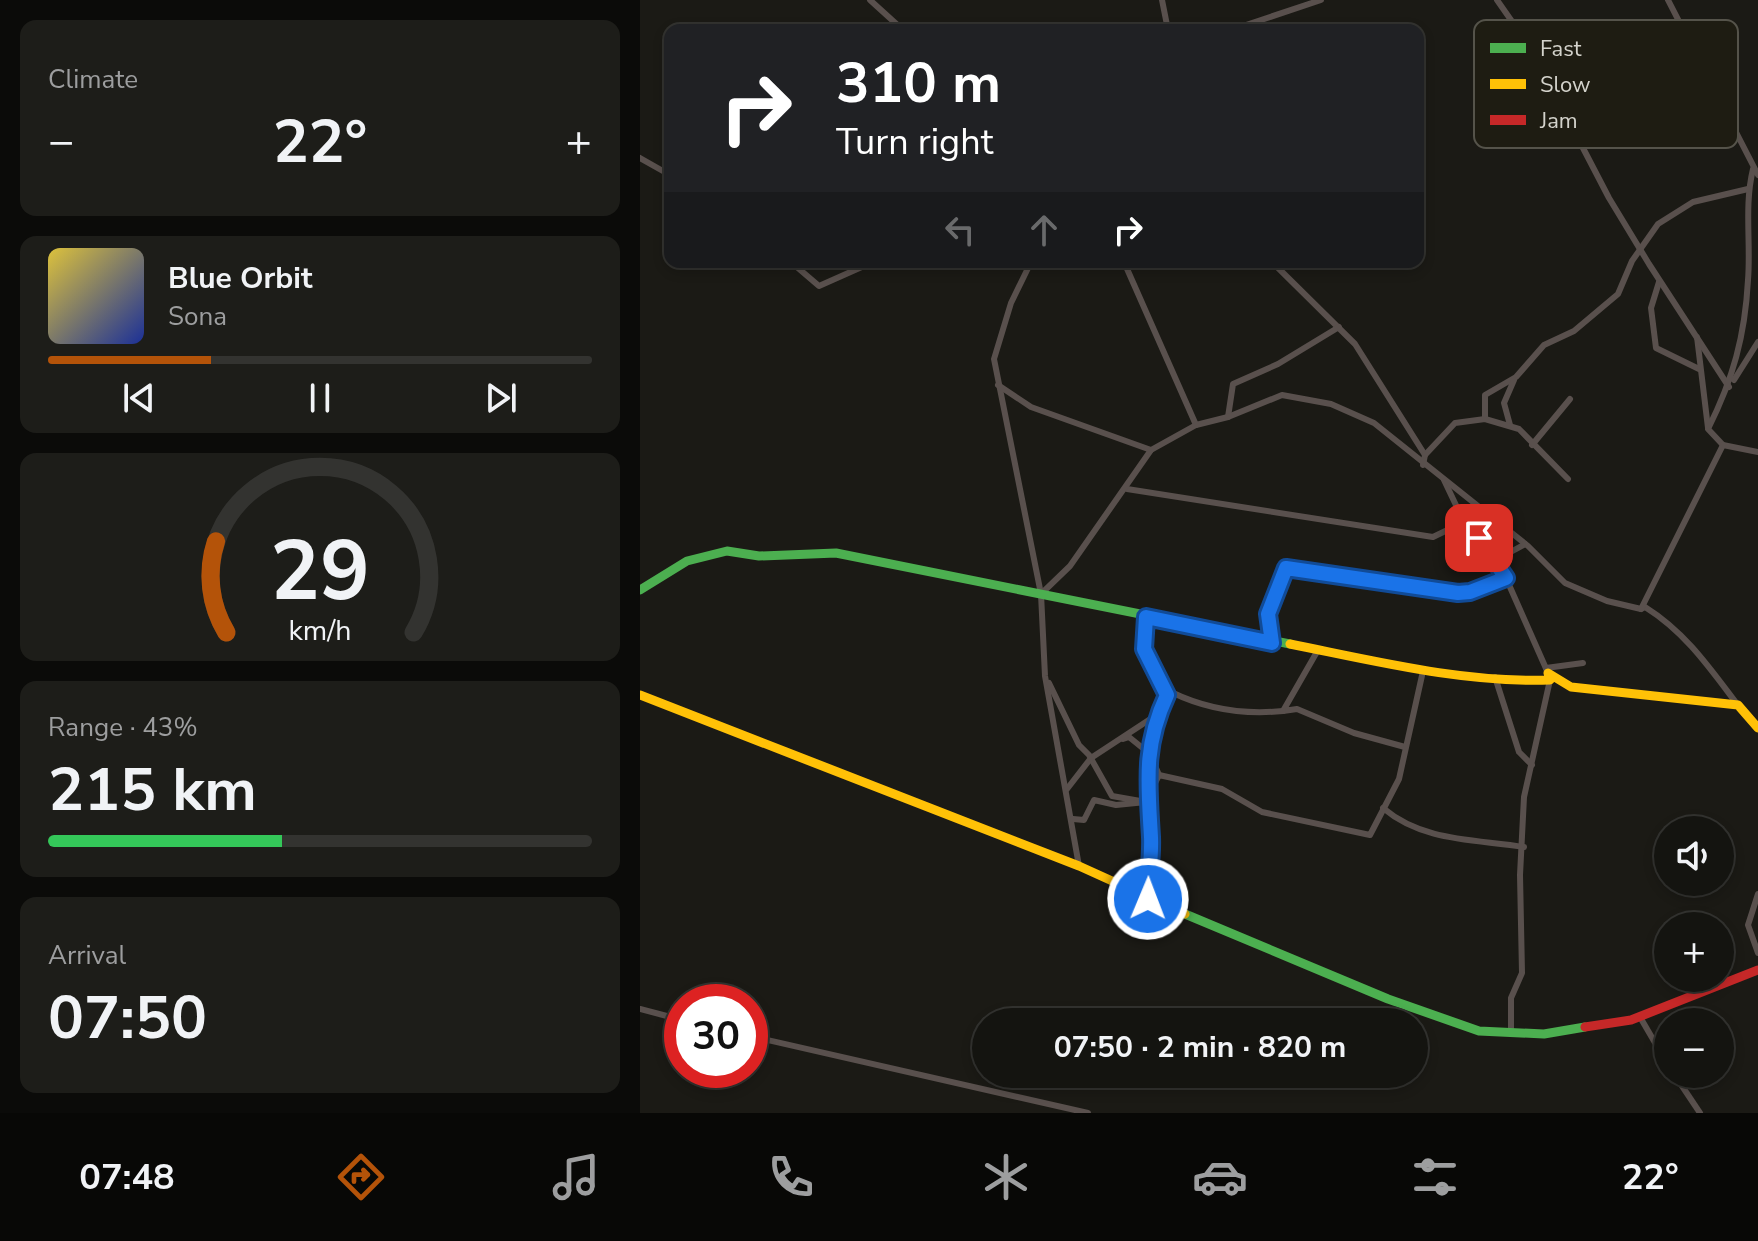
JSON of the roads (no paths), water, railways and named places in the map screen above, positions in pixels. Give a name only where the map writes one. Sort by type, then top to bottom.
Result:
[{"type":"street","points":[[870,0],[896,24]]},
{"type":"street","points":[[1162,0],[1167,24]]},
{"type":"street","points":[[1249,24],[1321,0]]},
{"type":"street","points":[[1497,0],[1511,20]]},
{"type":"street","points":[[1668,0],[1679,20]]},
{"type":"street","points":[[1729,387],[1740,347],[1748,281],[1748,189],[1756,172],[1738,133]]},
{"type":"street","points":[[1585,148],[1641,251],[1729,387]]},
{"type":"street","points":[[640,158],[664,172]]},
{"type":"street","points":[[1485,419],[1485,395],[1516,377],[1536,358],[1544,345],[1574,331],[1618,294],[1622,281],[1658,224],[1693,202],[1748,189]]},
{"type":"street","points":[[798,268],[819,286],[860,268]]},
{"type":"street","points":[[1028,268],[1011,303],[994,359],[1041,594],[1045,676],[1079,866]]},
{"type":"street","points":[[1127,268],[1196,425]]},
{"type":"street","points":[[1278,268],[1355,344],[1425,455]]},
{"type":"street","points":[[1660,282],[1651,308],[1656,348],[1699,369]]},
{"type":"street","points":[[1228,417],[1233,384],[1278,364],[1339,327]]},
{"type":"street","points":[[1697,337],[1708,429],[1723,445],[1758,452]]},
{"type":"street","points":[[1708,429],[1729,387],[1758,342]]},
{"type":"street","points":[[1510,425],[1504,403],[1516,377]]},
{"type":"street","points":[[998,385],[1031,407],[1151,450]]},
{"type":"street","points":[[1041,594],[1070,566],[1127,489],[1151,450],[1196,425],[1228,417],[1282,395],[1331,404],[1374,423],[1525,544],[1565,583],[1607,601],[1641,609],[1645,607],[1683,634],[1758,728]]},
{"type":"street","points":[[1532,445],[1570,399]]},
{"type":"street","points":[[1423,465],[1425,455],[1455,423],[1485,419],[1510,425],[1568,479]]},
{"type":"street","points":[[1641,609],[1723,445]]},
{"type":"street","points":[[1442,477],[1464,522]]},
{"type":"street","points":[[1127,489],[1433,537],[1464,522],[1466,518],[1506,578],[1548,674],[1524,797],[1524,847],[1520,875],[1522,973],[1511,998],[1511,1035]]},
{"type":"street","points":[[1506,578],[1507,554],[1525,544]]},
{"type":"street","points":[[640,590],[687,561],[727,551],[759,556],[836,553],[1423,671],[1495,677],[1548,674],[1583,663]]},
{"type":"street","points":[[1272,643],[1268,614],[1286,568],[1458,593],[1470,592],[1506,578]]},
{"type":"street","points":[[1146,617],[1144,649],[1167,695]]},
{"type":"street","points":[[1283,711],[1318,650]]},
{"type":"street","points":[[1159,775],[1222,789],[1262,812],[1370,835],[1399,779],[1423,671]]},
{"type":"street","points":[[1548,674],[1571,687],[1738,705]]},
{"type":"street","points":[[1045,676],[1079,745],[1091,758],[1112,796],[1146,802]]},
{"type":"street","points":[[1495,677],[1519,752],[1532,765]]},
{"type":"street","points":[[1148,899],[1151,838],[1146,802],[1150,754],[1158,714],[1171,692],[1198,705],[1233,710],[1261,713],[1297,709],[1354,733],[1405,747]]},
{"type":"street","points":[[640,695],[1079,866],[1148,899],[1441,1020],[1479,1031],[1511,1035],[1597,1027],[1640,1017],[1758,970]]},
{"type":"street","points":[[1067,789],[1091,758],[1158,714]]},
{"type":"street","points":[[1116,741],[1129,737],[1150,754],[1159,775],[1146,802]]},
{"type":"street","points":[[1073,819],[1084,820],[1094,800],[1116,805],[1146,802]]},
{"type":"street","points":[[1383,808],[1400,823],[1421,832],[1524,847]]},
{"type":"street","points":[[1758,894],[1748,925],[1758,953]]},
{"type":"street","points":[[640,1009],[664,1015]]},
{"type":"street","points":[[1640,1017],[1654,1044]]},
{"type":"street","points":[[768,1040],[1088,1113]]},
{"type":"street","points":[[1683,1088],[1700,1113]]}]
